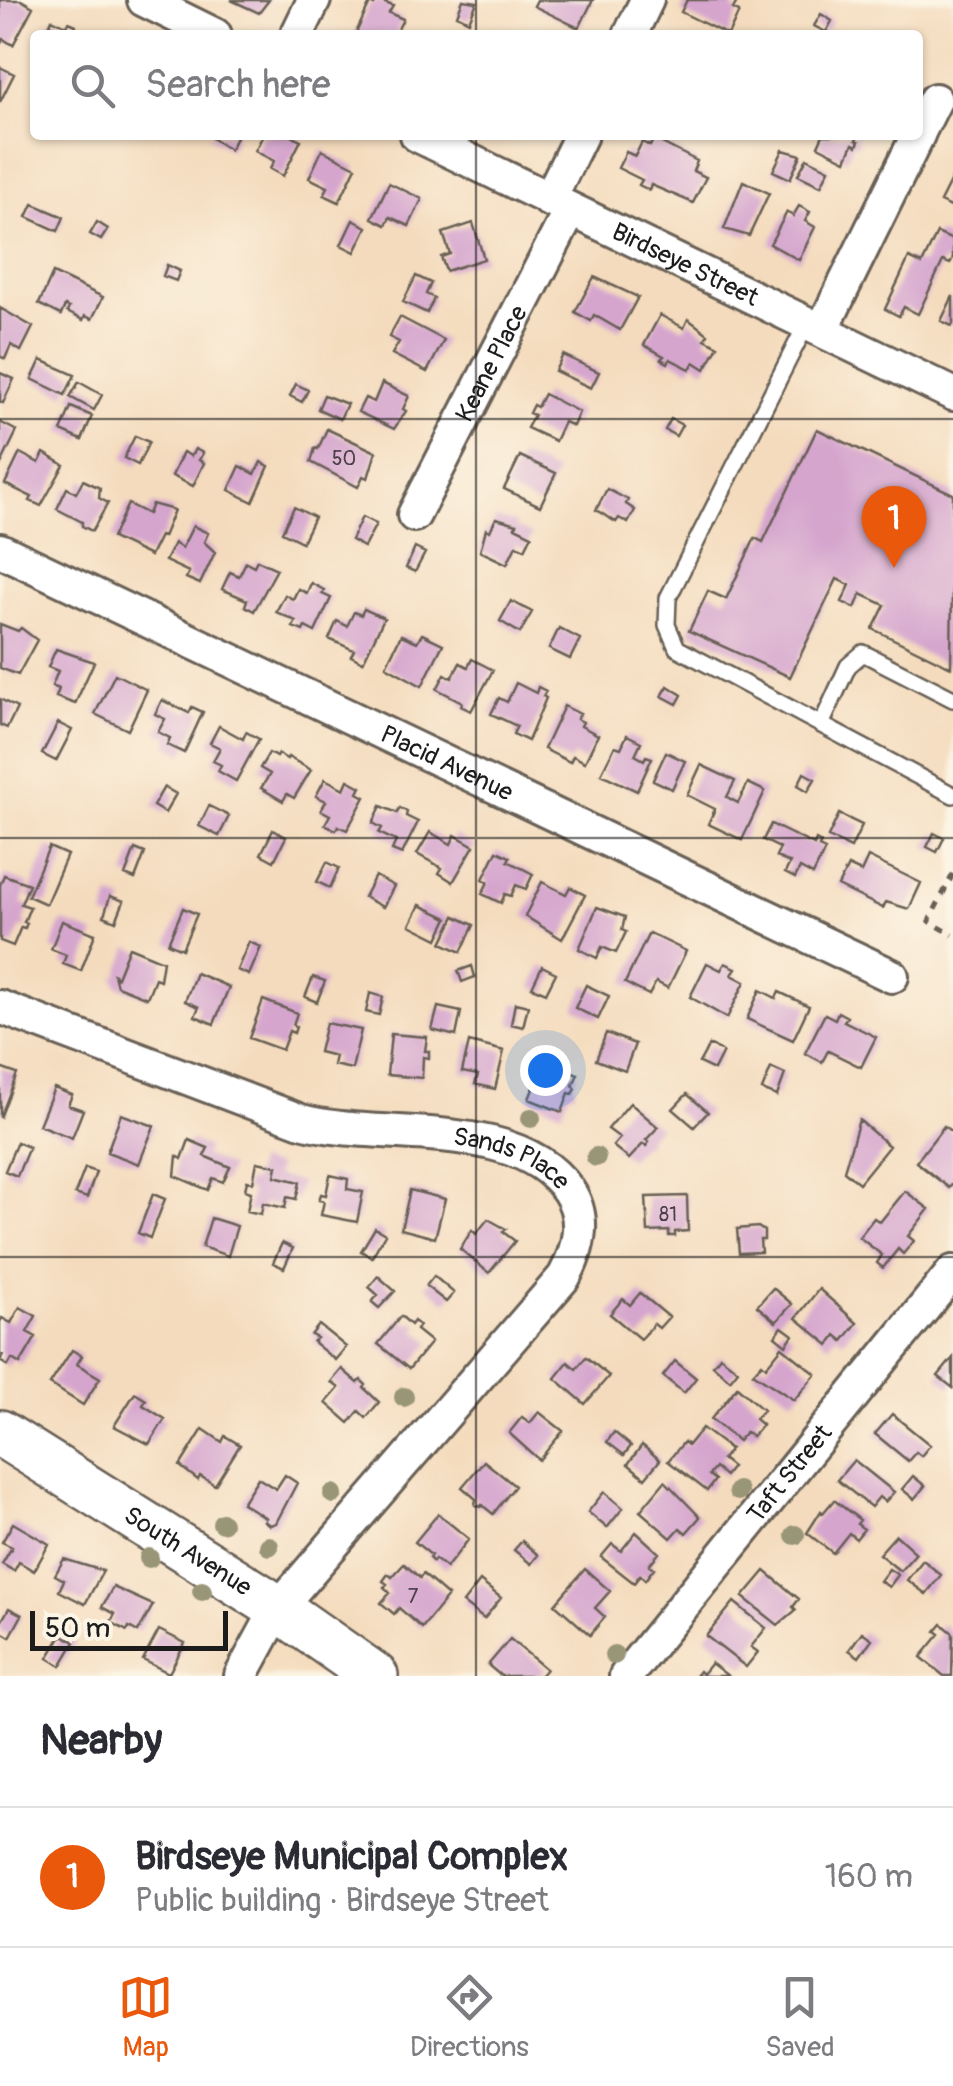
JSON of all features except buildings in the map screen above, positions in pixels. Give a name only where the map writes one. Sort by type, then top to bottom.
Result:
[{"type":"main road","name":"South Avenue","points":[[0,1434],[278,1608],[375,1676]]},
{"type":"street","points":[[144,0],[205,30]]},
{"type":"street","points":[[299,30],[314,0]]},
{"type":"street","points":[[632,30],[647,0]]},
{"type":"street","points":[[923,125],[935,100]]},
{"type":"street","name":"Birdseye Street","points":[[427,140],[953,394]]},
{"type":"street","name":"Keane Place","points":[[414,515],[559,205],[579,140]]},
{"type":"street","points":[[814,326],[915,140]]},
{"type":"street","name":"Placid Avenue","points":[[0,550],[892,976]]},
{"type":"street","name":"Sands Place","points":[[0,1006],[301,1121],[337,1129],[445,1135],[497,1146],[538,1162],[557,1176],[572,1196],[579,1216],[579,1237],[564,1277],[278,1608],[241,1676]]},
{"type":"street","name":"Taft Street","points":[[626,1676],[953,1272]]},
{"type":"lane","points":[[814,326],[668,598],[666,625],[676,648],[953,796]]},
{"type":"lane","points":[[821,725],[848,666],[864,653],[953,698]]},
{"type":"path","points":[[953,874],[929,921],[953,935]]},
{"type":"place","name":"Birdseye Municipal Complex","points":[[894,568]]}]
